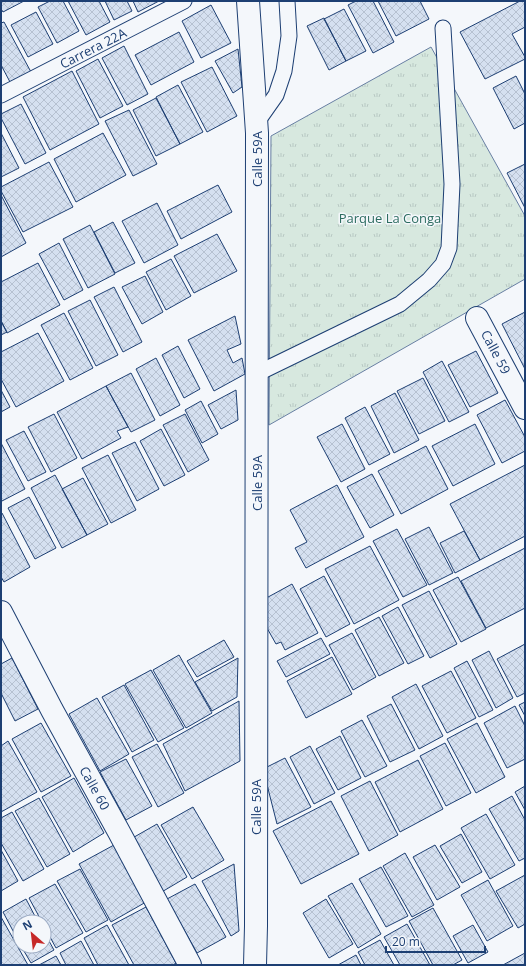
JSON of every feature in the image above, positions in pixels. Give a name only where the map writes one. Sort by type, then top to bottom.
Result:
[{"type":"street","name":"Calle 59A","points":[[248,1],[257,122],[255,965]]},
{"type":"street","name":"Calle 59","points":[[478,318],[525,408]]},
{"type":"street","name":"Calle 60","points":[[1,612],[52,710],[190,965]]},
{"type":"lane","name":"Carrera 22A","points":[[1,95],[184,1]]},
{"type":"lane","points":[[257,122],[276,95],[284,71],[289,36],[288,1]]},
{"type":"lane","points":[[256,374],[400,304],[429,280],[443,264],[449,248],[452,184],[443,28]]},
{"type":"green space","name":"Parque La Conga","points":[[431,47],[525,216],[525,279],[269,425],[271,136]]},
{"type":"building","points":[[1,1],[24,1],[3,12],[1,9]]},
{"type":"building","points":[[50,1],[63,1],[79,31],[57,43],[38,7]]},
{"type":"building","points":[[68,1],[99,1],[110,22],[86,35]]},
{"type":"building","points":[[105,1],[127,1],[132,11],[114,20]]},
{"type":"building","points":[[133,1],[159,1],[138,12]]},
{"type":"building","points":[[356,1],[373,1],[394,42],[373,53],[348,5]]},
{"type":"building","points":[[378,1],[420,1],[429,19],[396,36]]},
{"type":"building","points":[[520,1],[525,1],[525,27],[512,34],[525,59],[485,79],[460,32]]},
{"type":"building","points":[[211,5],[231,43],[201,58],[182,21]]},
{"type":"building","points":[[344,9],[366,51],[346,61],[324,19]]},
{"type":"building","points":[[36,12],[53,44],[28,57],[11,25]]},
{"type":"building","points":[[324,18],[346,61],[329,70],[307,26]]},
{"type":"building","points":[[4,22],[31,72],[10,82],[1,65],[1,23]]},
{"type":"building","points":[[179,32],[194,62],[151,85],[135,55]]},
{"type":"building","points":[[124,46],[148,94],[127,105],[102,58]]},
{"type":"building","points":[[238,49],[242,87],[233,93],[215,61]]},
{"type":"building","points":[[98,59],[123,106],[100,118],[76,71]]},
{"type":"building","points":[[212,67],[237,116],[207,132],[181,82]]},
{"type":"building","points":[[72,71],[99,124],[50,150],[23,97]]},
{"type":"building","points":[[516,76],[525,94],[525,123],[514,129],[493,88]]},
{"type":"building","points":[[178,85],[203,132],[180,144],[156,97]]},
{"type":"building","points":[[156,98],[180,144],[156,156],[133,110]]},
{"type":"building","points":[[21,104],[46,153],[25,164],[1,118],[1,114]]},
{"type":"building","points":[[129,110],[157,164],[133,176],[105,121]]},
{"type":"building","points":[[1,133],[19,168],[1,177]]},
{"type":"building","points":[[103,133],[126,175],[76,202],[54,159]]},
{"type":"building","points":[[49,162],[73,207],[23,232],[1,191],[1,187]]},
{"type":"building","points":[[525,164],[525,208],[507,173]]},
{"type":"building","points":[[218,185],[232,212],[181,239],[167,211]]},
{"type":"building","points":[[1,195],[26,243],[1,257]]},
{"type":"building","points":[[157,203],[178,245],[144,263],[122,221]]},
{"type":"building","points":[[113,222],[135,263],[115,273],[94,232]]},
{"type":"building","points":[[90,225],[115,274],[88,288],[63,239]]},
{"type":"building","points":[[217,234],[237,271],[194,293],[174,256]]},
{"type":"building","points":[[59,243],[83,290],[64,300],[39,254]]},
{"type":"building","points":[[171,259],[191,296],[166,310],[146,272]]},
{"type":"building","points":[[38,263],[60,305],[7,333],[1,321],[1,282]]},
{"type":"building","points":[[145,276],[163,312],[142,324],[122,287]]},
{"type":"building","points":[[114,287],[142,342],[123,352],[94,297]]},
{"type":"building","points":[[90,300],[118,355],[96,366],[68,311]]},
{"type":"building","points":[[525,312],[525,369],[502,324]]},
{"type":"building","points":[[64,313],[93,368],[70,380],[41,325]]},
{"type":"building","points":[[235,316],[241,344],[227,350],[233,363],[242,358],[245,374],[214,391],[188,340]]},
{"type":"building","points":[[1,321],[7,332],[1,335]]},
{"type":"building","points":[[38,333],[64,381],[16,407],[1,379],[1,352]]},
{"type":"building","points":[[178,346],[200,389],[184,398],[162,355]]},
{"type":"building","points":[[476,351],[498,393],[470,407],[448,365]]},
{"type":"building","points":[[156,358],[180,405],[160,416],[136,369]]},
{"type":"building","points":[[442,361],[469,412],[449,422],[423,372]]},
{"type":"building","points":[[131,373],[155,420],[131,432],[106,386]]},
{"type":"building","points":[[423,378],[445,421],[419,434],[397,391]]},
{"type":"building","points":[[106,386],[128,427],[117,431],[121,438],[82,459],[57,412]]},
{"type":"building","points":[[1,390],[10,407],[1,412]]},
{"type":"building","points":[[236,390],[238,420],[221,429],[208,405]]},
{"type":"building","points":[[395,393],[419,440],[394,453],[371,406]]},
{"type":"building","points":[[505,400],[525,437],[525,451],[502,463],[477,415]]},
{"type":"building","points":[[201,401],[218,434],[202,443],[185,410]]},
{"type":"building","points":[[365,407],[390,454],[369,465],[345,418]]},
{"type":"building","points":[[54,414],[77,458],[51,472],[28,427]]},
{"type":"building","points":[[185,414],[209,460],[188,472],[163,425]]},
{"type":"building","points":[[342,424],[365,469],[341,482],[317,437]]},
{"type":"building","points":[[475,424],[495,464],[453,486],[432,446]]},
{"type":"building","points":[[161,429],[185,475],[164,486],[140,441]]},
{"type":"building","points":[[24,431],[46,472],[28,481],[6,440]]},
{"type":"building","points":[[135,442],[159,489],[137,501],[112,453]]},
{"type":"building","points":[[1,443],[25,489],[2,501],[1,499]]},
{"type":"building","points":[[426,446],[448,489],[401,514],[378,471]]},
{"type":"building","points":[[108,455],[136,510],[111,523],[82,468]]},
{"type":"building","points":[[525,465],[525,536],[480,560],[450,504]]},
{"type":"building","points":[[372,474],[394,515],[370,528],[347,487]]},
{"type":"building","points":[[55,475],[87,535],[62,548],[31,488]]},
{"type":"building","points":[[83,478],[108,524],[87,535],[62,489]]},
{"type":"building","points":[[337,485],[364,537],[306,568],[295,548],[307,542],[290,510]]},
{"type":"building","points":[[29,497],[56,548],[35,559],[8,508]]},
{"type":"building","points":[[2,513],[30,567],[4,582],[1,577]]},
{"type":"building","points":[[429,527],[453,573],[429,585],[405,539]]},
{"type":"building","points":[[397,529],[427,585],[403,597],[373,541]]},
{"type":"building","points":[[464,531],[480,560],[455,573],[440,543]]},
{"type":"building","points":[[370,546],[399,600],[354,624],[325,569]]},
{"type":"building","points":[[525,548],[525,608],[486,628],[461,581]]},
{"type":"building","points":[[324,576],[350,624],[326,637],[300,589]]},
{"type":"building","points":[[458,577],[486,629],[461,642],[433,590]]},
{"type":"building","points":[[292,584],[318,633],[285,650],[281,642],[276,644],[263,621],[268,618],[259,602]]},
{"type":"building","points":[[429,591],[457,644],[430,658],[402,605]]},
{"type":"building","points":[[398,607],[424,656],[408,664],[382,616]]},
{"type":"building","points":[[379,617],[404,663],[379,676],[355,630]]},
{"type":"building","points":[[352,633],[376,677],[353,690],[329,645]]},
{"type":"building","points":[[321,638],[330,654],[286,677],[277,661]]},
{"type":"building","points":[[224,640],[234,657],[197,677],[187,661]]},
{"type":"building","points":[[525,644],[525,693],[517,697],[497,659]]},
{"type":"building","points":[[489,651],[513,698],[496,708],[472,660]]},
{"type":"building","points":[[179,655],[212,713],[186,728],[153,670]]},
{"type":"building","points":[[332,657],[352,694],[306,718],[287,681]]},
{"type":"building","points":[[12,658],[38,709],[15,721],[1,693],[1,664]]},
{"type":"building","points":[[238,658],[237,697],[212,711],[195,682]]},
{"type":"building","points":[[467,661],[493,710],[479,717],[454,668]]},
{"type":"building","points":[[151,670],[184,728],[158,742],[125,684]]},
{"type":"building","points":[[451,671],[476,718],[447,733],[422,686]]},
{"type":"building","points":[[416,684],[443,736],[419,749],[392,697]]},
{"type":"building","points":[[124,685],[154,740],[132,752],[102,697]]},
{"type":"building","points":[[97,698],[129,754],[100,771],[69,714]]},
{"type":"building","points":[[239,701],[240,761],[185,791],[163,744]]},
{"type":"building","points":[[525,702],[525,716],[519,705]]},
{"type":"building","points":[[391,704],[415,750],[390,762],[367,716]]},
{"type":"building","points":[[515,706],[525,726],[525,759],[507,768],[484,723]]},
{"type":"building","points":[[362,720],[387,766],[365,777],[341,731]]},
{"type":"building","points":[[41,723],[71,776],[41,792],[12,739]]},
{"type":"building","points":[[477,723],[505,777],[476,793],[447,739]]},
{"type":"building","points":[[340,736],[361,778],[338,790],[316,749]]},
{"type":"building","points":[[8,741],[37,792],[1,812],[1,746]]},
{"type":"building","points":[[445,743],[471,793],[446,806],[420,756]]},
{"type":"building","points":[[157,744],[184,793],[158,807],[132,757]]},
{"type":"building","points":[[310,746],[335,793],[314,804],[290,757]]},
{"type":"building","points":[[285,758],[311,807],[277,824],[263,769]]},
{"type":"building","points":[[126,759],[152,806],[126,820],[100,772]]},
{"type":"building","points":[[418,760],[443,809],[400,832],[375,782]]},
{"type":"building","points":[[74,778],[104,833],[73,852],[42,797]]},
{"type":"building","points":[[370,781],[398,835],[369,851],[341,796]]},
{"type":"building","points":[[525,786],[525,810],[515,792]]},
{"type":"building","points":[[512,796],[525,820],[525,858],[519,861],[489,809]]},
{"type":"building","points":[[39,798],[70,854],[47,867],[15,811]]},
{"type":"building","points":[[331,801],[359,854],[301,884],[273,831]]},
{"type":"building","points":[[193,807],[224,860],[192,879],[161,825]]},
{"type":"building","points":[[12,812],[44,869],[23,881],[1,843],[1,818]]},
{"type":"building","points":[[486,814],[515,865],[490,879],[461,828]]},
{"type":"building","points":[[157,824],[187,877],[160,893],[129,840]]},
{"type":"building","points":[[461,834],[482,872],[462,883],[440,846]]},
{"type":"building","points":[[114,845],[146,902],[111,922],[79,864]]},
{"type":"building","points":[[435,845],[460,887],[437,900],[413,857]]},
{"type":"building","points":[[1,850],[18,881],[1,891]]},
{"type":"building","points":[[405,853],[434,905],[412,917],[383,866]]},
{"type":"building","points":[[234,864],[239,931],[231,936],[202,881]]},
{"type":"building","points":[[381,867],[408,916],[386,927],[359,879]]},
{"type":"building","points":[[80,869],[108,920],[86,932],[57,881]]},
{"type":"building","points":[[525,875],[525,924],[518,928],[496,891]]},
{"type":"building","points":[[488,880],[513,926],[487,941],[461,895]]},
{"type":"building","points":[[352,883],[381,934],[358,948],[328,896]]},
{"type":"building","points":[[55,884],[83,933],[56,948],[52,941],[52,914],[38,914],[29,898]]},
{"type":"building","points":[[195,884],[226,937],[197,953],[167,899]]},
{"type":"building","points":[[26,899],[34,914],[12,914],[12,929],[3,912]]},
{"type":"building","points":[[326,899],[353,944],[329,958],[303,913]]},
{"type":"building","points":[[146,907],[176,963],[173,965],[134,965],[112,925]]},
{"type":"building","points":[[433,908],[462,960],[453,965],[433,965],[409,921]]},
{"type":"building","points":[[1,917],[12,937],[12,954],[22,954],[28,965],[1,965]]},
{"type":"building","points":[[407,924],[430,965],[400,965],[384,937]]},
{"type":"building","points":[[107,925],[129,965],[98,965],[84,938]]},
{"type":"building","points":[[473,925],[488,952],[468,963],[453,936]]},
{"type":"building","points":[[380,940],[394,965],[365,965],[358,952]]},
{"type":"building","points":[[81,941],[94,965],[66,965],[60,953]]},
{"type":"building","points":[[525,953],[525,965],[503,965]]},
{"type":"building","points":[[26,954],[47,954],[31,963]]},
{"type":"building","points":[[356,955],[361,965],[338,965]]},
{"type":"building","points":[[56,956],[61,965],[39,965]]}]
